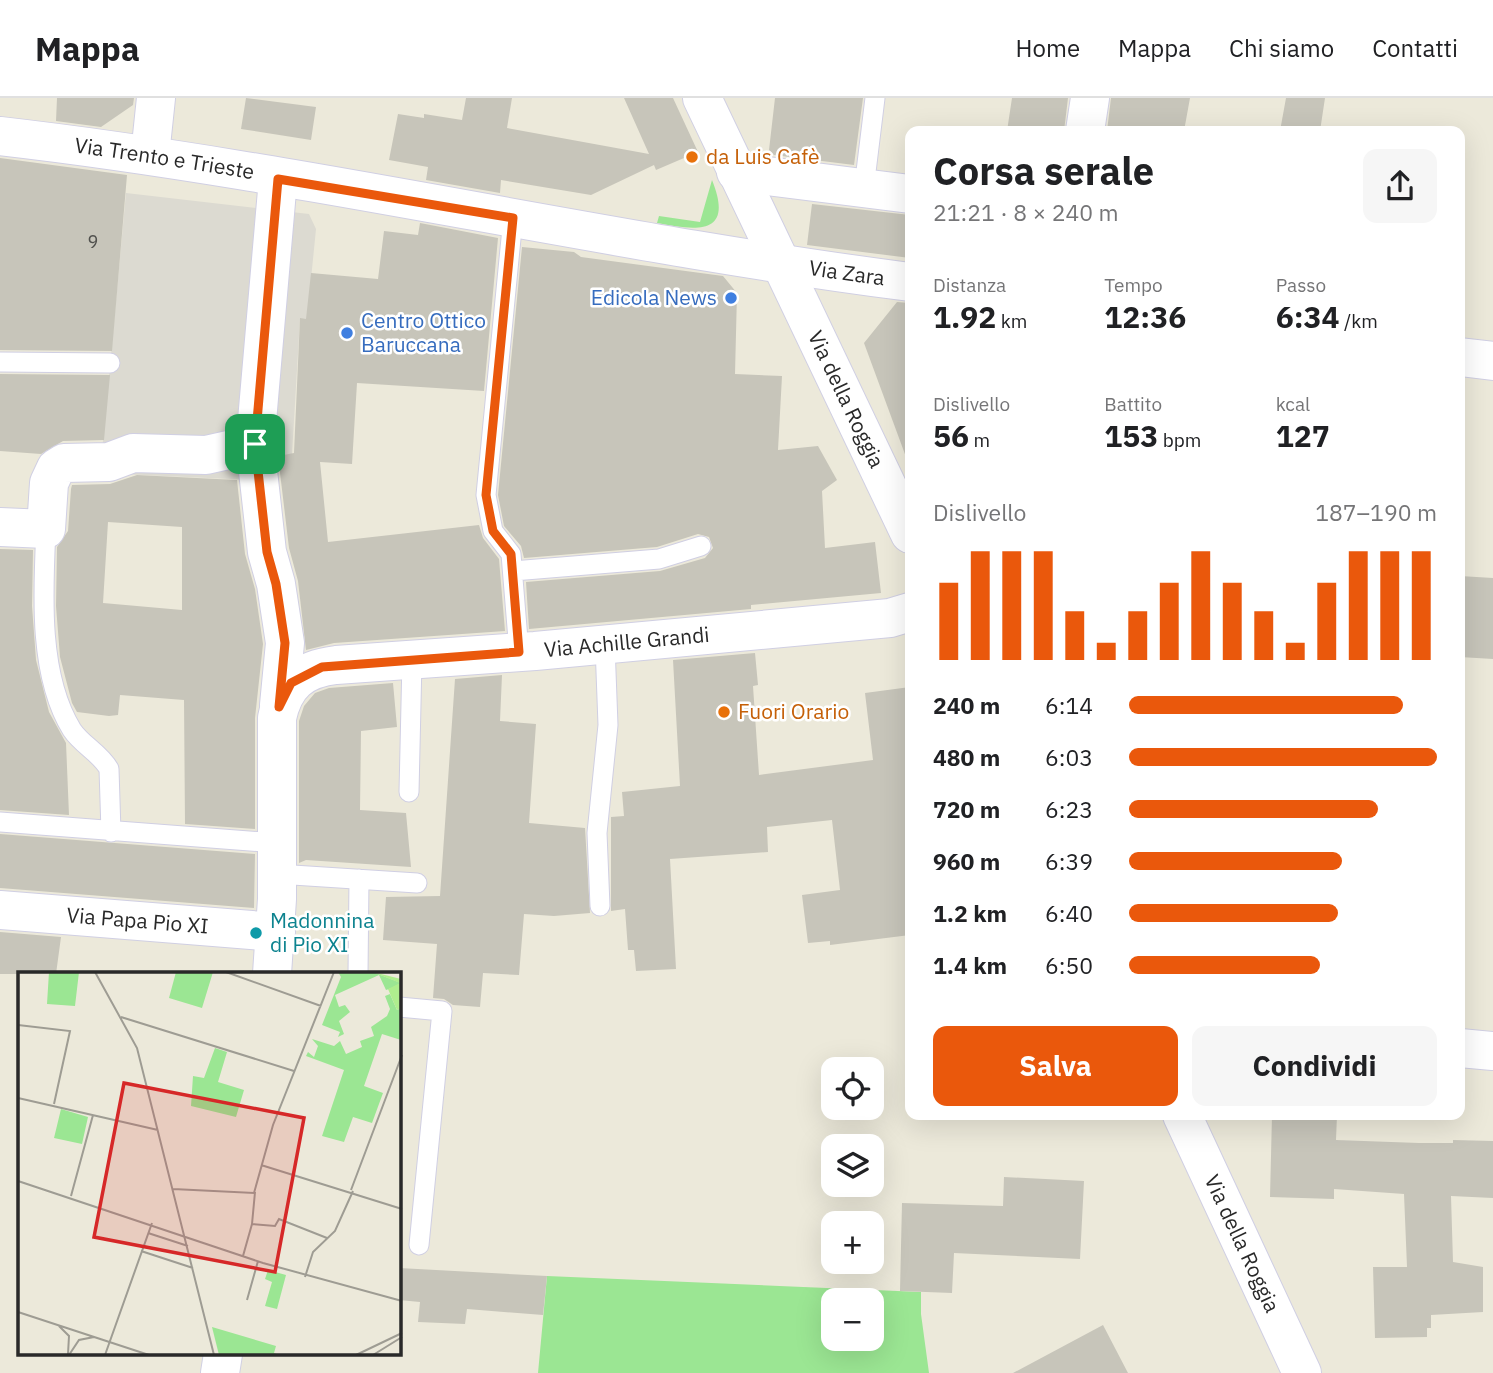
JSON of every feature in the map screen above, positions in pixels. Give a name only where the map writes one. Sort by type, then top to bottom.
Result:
[{"type":"street","points":[[150,155],[156,98]]},
{"type":"street","name":"Via della Roggia","points":[[702,98],[905,523]]},
{"type":"street","points":[[1086,126],[1090,98]]},
{"type":"street","name":"Via Trento e Trieste","points":[[0,136],[150,155],[784,266]]},
{"type":"street","points":[[736,172],[905,193]]},
{"type":"street","points":[[272,972],[276,932],[279,707],[283,694],[302,662],[267,552],[255,444],[278,179]]},
{"type":"street","name":"Via Zara","points":[[784,266],[905,281]]},
{"type":"street","points":[[1465,358],[1493,361]]},
{"type":"street","points":[[0,527],[46,529],[49,483],[55,468],[76,461],[117,461],[133,453],[206,455],[255,444]]},
{"type":"street","name":"Via Achille Grandi","points":[[302,662],[412,660],[519,652],[890,618],[905,614]]},
{"type":"street","name":"Via Papa Pio XI","points":[[0,910],[276,932]]},
{"type":"street","points":[[1465,1048],[1493,1051]]},
{"type":"street","name":"Via della Roggia","points":[[1184,1120],[1302,1373]]},
{"type":"lane","points":[[864,188],[875,98]]},
{"type":"lane","points":[[513,218],[486,495],[493,531],[511,554],[519,652]]},
{"type":"lane","points":[[0,362],[110,363]]},
{"type":"lane","points":[[46,529],[43,617],[55,687],[74,733],[109,769],[111,832]]},
{"type":"lane","points":[[513,571],[659,559],[701,546]]},
{"type":"lane","points":[[600,906],[597,834],[608,725],[605,645]]},
{"type":"lane","points":[[409,792],[412,660]]},
{"type":"lane","points":[[0,822],[111,832],[277,859],[359,879],[417,883]]},
{"type":"lane","points":[[358,972],[359,879]]},
{"type":"lane","points":[[401,1007],[442,1011],[419,1245]]},
{"type":"green space","points":[[712,180],[718,198],[715,220],[697,228],[657,223],[659,216],[700,222]]},
{"type":"green space","points":[[547,1276],[828,1288],[821,1288],[821,1351],[884,1351],[884,1290],[921,1292],[921,1314],[929,1373],[538,1373]]},
{"type":"shaded area","points":[[126,193],[309,214],[316,229],[307,319],[300,319],[292,454],[264,458],[252,480],[100,473]]},
{"type":"building","points":[[57,98],[134,98],[133,105],[101,127],[56,121]]},
{"type":"building","points":[[246,98],[316,107],[311,140],[241,129]]},
{"type":"building","points":[[466,98],[512,98],[507,128],[649,154],[624,98],[673,98],[698,152],[656,170],[654,165],[591,195],[501,180],[500,193],[426,180],[428,167],[389,160],[398,114],[424,118],[424,114],[462,120]]},
{"type":"building","points":[[775,98],[863,98],[854,165],[774,155],[769,150]]},
{"type":"building","points":[[1012,98],[1068,98],[1065,126],[1008,126]]},
{"type":"building","points":[[1111,98],[1190,98],[1185,126],[1108,126]]},
{"type":"building","points":[[1286,98],[1325,98],[1321,126],[1281,126]]},
{"type":"building","points":[[0,158],[127,175],[112,351],[0,350]]},
{"type":"building","points":[[812,204],[905,214],[905,257],[807,245]]},
{"type":"building","points":[[420,223],[498,238],[484,391],[357,383],[352,464],[320,462],[328,542],[479,525],[483,538],[499,559],[505,631],[334,643],[306,650],[298,581],[289,548],[278,456],[294,453],[300,318],[306,319],[311,273],[378,279],[384,231],[418,235]]},
{"type":"building","points":[[522,247],[574,252],[581,257],[723,276],[737,293],[735,374],[782,376],[778,450],[818,446],[837,480],[822,491],[825,548],[875,542],[881,593],[751,605],[751,609],[529,629],[526,582],[660,571],[705,558],[713,548],[709,537],[698,534],[657,547],[524,558],[521,546],[504,526],[498,495]]},
{"type":"building","points":[[897,302],[905,303],[905,454],[864,343]]},
{"type":"building","points":[[0,374],[110,375],[104,440],[63,441],[41,454],[0,451]]},
{"type":"building","points":[[137,475],[237,480],[245,554],[255,589],[263,644],[255,718],[255,829],[185,824],[184,700],[120,695],[118,715],[109,716],[77,712],[72,703],[60,657],[56,606],[57,547],[68,531],[72,485],[110,484]],"holes":[[[108,522],[182,527],[182,610],[103,603]]]},
{"type":"building","points":[[0,549],[33,550],[32,606],[36,660],[49,712],[66,743],[69,815],[0,810]]},
{"type":"building","points":[[1465,576],[1493,578],[1493,659],[1465,657]]},
{"type":"building","points":[[755,653],[758,685],[753,686],[759,775],[873,760],[865,693],[905,688],[905,936],[830,945],[830,941],[808,943],[802,895],[840,890],[832,820],[767,827],[768,852],[670,859],[676,969],[636,971],[634,950],[628,950],[625,909],[611,911],[611,817],[624,816],[622,792],[680,786],[673,660]]},
{"type":"building","points":[[502,675],[500,721],[536,724],[529,823],[585,828],[590,913],[554,916],[524,914],[519,975],[483,973],[480,1007],[453,1005],[444,999],[433,998],[437,944],[383,940],[386,897],[440,896],[455,679]]},
{"type":"building","points":[[393,683],[397,727],[361,731],[360,810],[406,813],[411,867],[306,860],[299,863],[299,721],[304,706],[315,693],[329,688]]},
{"type":"building","points":[[0,834],[255,854],[254,908],[0,888]]},
{"type":"building","points":[[0,932],[61,937],[56,972],[0,974]]},
{"type":"building","points":[[1272,1120],[1337,1120],[1336,1140],[1419,1143],[1493,1141],[1493,1198],[1451,1196],[1453,1262],[1483,1267],[1483,1312],[1431,1315],[1431,1328],[1427,1328],[1427,1337],[1375,1338],[1373,1267],[1407,1267],[1404,1194],[1334,1189],[1334,1199],[1270,1197]]},
{"type":"building","points":[[1004,1177],[1084,1181],[1080,1259],[954,1253],[952,1293],[900,1291],[902,1203],[1003,1206]]},
{"type":"building","points":[[401,1268],[547,1276],[543,1315],[467,1309],[465,1324],[418,1322],[420,1302],[401,1300]]},
{"type":"building","points":[[1103,1325],[1128,1373],[1013,1373]]},
{"type":"place","name":"da Luis Cafè","points":[[692,157]]},
{"type":"place","name":"Edicola News","points":[[731,298]]},
{"type":"place","name":"Centro Ottico Baruccana","points":[[347,333]]},
{"type":"place","name":"Fuori Orario","points":[[724,712]]},
{"type":"place","name":"Madonnina di Pio XI","points":[[256,933]]},
{"type":"route","points":[[278,179],[513,218],[486,495],[493,531],[511,554],[519,652],[322,667],[310,670],[291,683],[283,694],[279,707],[285,643],[274,573],[267,552],[255,444],[278,179]]}]
